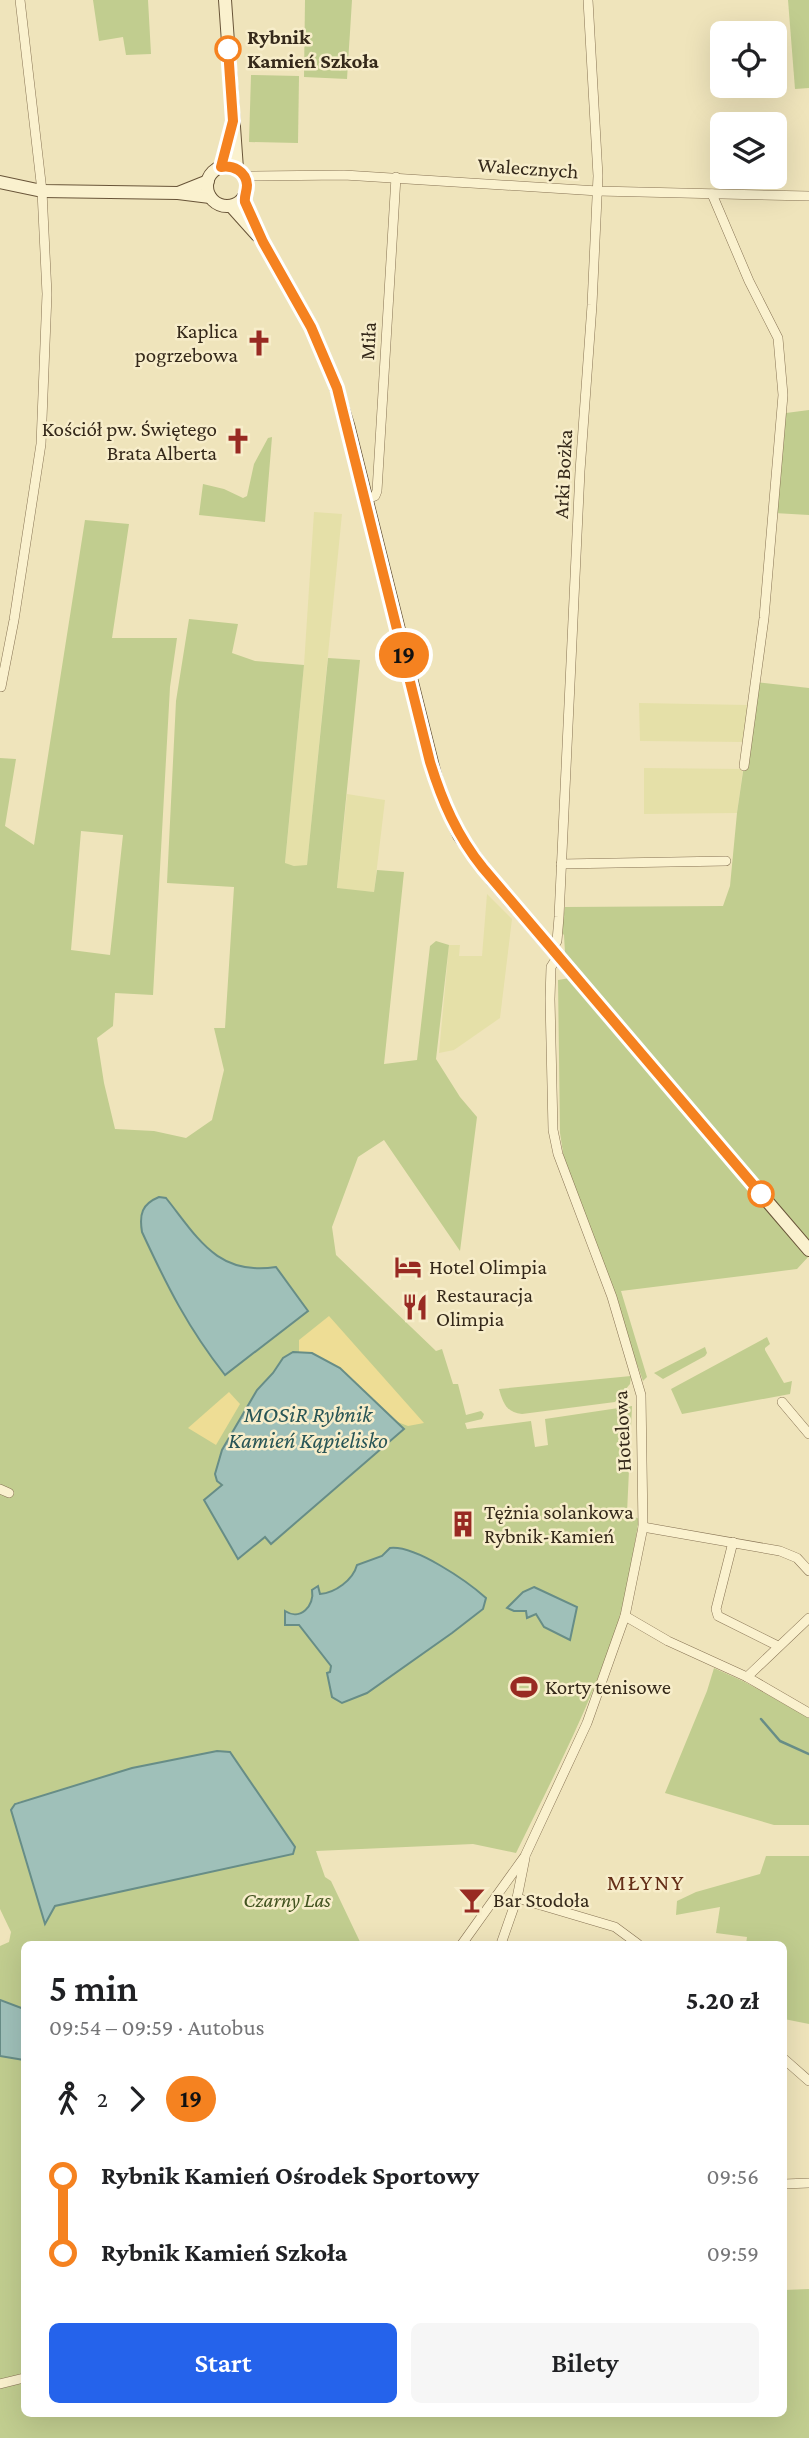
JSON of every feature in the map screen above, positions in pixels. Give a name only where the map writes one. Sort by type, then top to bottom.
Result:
[{"type":"street","points":[[1,687],[41,444],[47,294],[42,191],[20,0]]},
{"type":"street","points":[[0,182],[42,191],[178,193],[209,197],[219,205],[231,206],[243,198],[247,187],[241,173],[233,121],[225,0]]},
{"type":"street","name":"Arki Bożka","points":[[555,953],[558,937],[580,471],[593,305],[598,191],[588,0]]},
{"type":"street","points":[[221,167],[233,121]]},
{"type":"street","points":[[209,197],[208,181],[212,172],[221,167],[241,173]]},
{"type":"street","name":"Walecznych","points":[[241,173],[396,177],[598,191],[809,196]]},
{"type":"street","name":"Miła","points":[[366,499],[375,496],[377,491],[396,177]]},
{"type":"street","points":[[178,193],[208,181]]},
{"type":"street","points":[[712,194],[748,281],[778,338],[783,395],[764,618],[744,766]]},
{"type":"street","points":[[243,198],[263,242],[311,327],[342,402],[428,752],[447,811],[474,858],[809,1250]]},
{"type":"street","points":[[231,206],[263,242]]},
{"type":"street","points":[[561,864],[726,861]]},
{"type":"street","name":"Hotelowa","points":[[464,1941],[525,1856],[587,1723],[625,1616],[643,1527],[641,1395],[612,1297],[558,1154],[553,1130],[550,999],[551,967],[555,953]]},
{"type":"street","points":[[782,1402],[809,1434]]},
{"type":"street","points":[[643,1527],[788,1554],[797,1558],[809,1571]]},
{"type":"street","points":[[733,1542],[716,1609],[718,1616],[778,1646]]},
{"type":"street","points":[[625,1616],[668,1641],[747,1677],[809,1713]]},
{"type":"street","points":[[747,1677],[809,1618]]},
{"type":"street","name":"Hotelowa","points":[[502,1941],[517,1898],[525,1856]]},
{"type":"street","points":[[517,1898],[615,1927],[634,1941]]},
{"type":"street","points":[[787,2062],[809,2081]]},
{"type":"street","points":[[787,2184],[809,2183]]},
{"type":"street","points":[[0,2384],[21,2379]]},
{"type":"shaded area","points":[[314,512],[342,514],[307,866],[294,866],[285,864],[304,665]]},
{"type":"shaded area","points":[[639,703],[748,705],[745,742],[640,741]]},
{"type":"shaded area","points":[[644,768],[743,769],[737,813],[644,814]]},
{"type":"shaded area","points":[[347,794],[385,800],[374,892],[337,889]]},
{"type":"shaded area","points":[[487,894],[512,919],[500,1018],[454,1050],[439,1053],[449,945],[460,945],[459,956],[482,956]]},
{"type":"green space","points":[[93,0],[148,0],[151,54],[126,55],[123,37],[99,41]]},
{"type":"green space","points":[[305,0],[352,0],[347,79],[304,77]]},
{"type":"green space","points":[[788,0],[809,0],[809,88],[795,89]]},
{"type":"green space","points":[[251,75],[299,76],[298,143],[249,142]]},
{"type":"green space","points":[[809,410],[809,515],[774,513],[786,413]]},
{"type":"green space","points":[[272,437],[265,522],[199,515],[203,484],[224,489],[243,498],[247,496],[254,464],[268,438]]},
{"type":"green space","name":"Czarny Las","points":[[85,520],[129,524],[112,638],[177,638],[170,687],[153,995],[115,993],[113,1026],[97,1038],[115,1129],[154,1131],[186,1138],[212,1120],[224,1070],[214,1028],[225,1028],[234,887],[167,883],[176,701],[189,619],[238,624],[232,653],[255,661],[304,665],[285,863],[294,866],[307,865],[328,658],[360,660],[337,888],[374,892],[377,870],[404,872],[384,1064],[417,1060],[430,946],[436,941],[449,945],[436,1059],[460,1097],[477,1117],[460,1251],[384,1140],[358,1157],[332,1227],[336,1255],[436,1351],[442,1349],[453,1384],[458,1384],[466,1415],[481,1411],[484,1414],[482,1419],[465,1423],[467,1429],[531,1421],[535,1447],[548,1445],[545,1419],[632,1406],[627,1513],[639,1519],[625,1598],[603,1664],[591,1696],[516,1853],[473,1844],[316,1851],[325,1877],[331,1881],[360,1941],[21,1941],[21,2008],[0,2000],[0,1946],[9,1942],[11,1932],[0,1909],[0,758],[16,759],[5,826],[34,845]],"holes":[[[81,831],[123,835],[110,955],[71,950]],[[217,1751],[293,1854],[54,1906],[45,1923],[15,1803]]]},
{"type":"green space","points":[[756,682],[809,688],[809,1256],[797,1269],[621,1291],[647,1377],[643,1381],[564,1159],[560,1133],[558,980],[582,976],[565,953],[564,935],[561,932],[565,907],[723,906],[730,886],[737,813]]},
{"type":"green space","points":[[767,1337],[770,1344],[765,1350],[784,1383],[792,1381],[790,1394],[682,1414],[671,1389]]},
{"type":"green space","points":[[705,1347],[705,1356],[663,1379],[654,1373]]},
{"type":"green space","points":[[631,1376],[630,1384],[615,1402],[522,1414],[506,1406],[499,1389]]},
{"type":"green space","points":[[714,1668],[809,1718],[809,1825],[774,1825],[665,1793]]},
{"type":"green space","points":[[766,1856],[809,1856],[809,2024],[787,2020],[787,1941],[746,1941],[747,1937],[716,1933],[720,1907],[676,1915],[677,1901],[696,1892],[760,1874]]},
{"type":"green space","points":[[0,2056],[21,2060],[21,2417],[787,2417],[787,2290],[809,2289],[809,2438],[0,2438]]},
{"type":"sand","points":[[329,1316],[424,1423],[408,1426],[395,1421],[340,1368],[312,1353],[299,1353],[299,1340]]},
{"type":"sand","points":[[229,1392],[240,1404],[216,1445],[188,1428]]},
{"type":"water","points":[[159,1197],[166,1198],[199,1240],[224,1260],[238,1266],[276,1267],[308,1311],[225,1375],[179,1306],[142,1232],[143,1210]]},
{"type":"water","name":"MOSiR Rybnik Kamień Kąpielisko","points":[[293,1352],[312,1353],[340,1368],[404,1429],[271,1544],[265,1537],[238,1559],[204,1500],[222,1485],[215,1474],[222,1450],[257,1390],[283,1358]]},
{"type":"water","points":[[390,1548],[413,1552],[454,1574],[486,1598],[483,1609],[367,1693],[342,1703],[332,1697],[327,1673],[330,1672],[331,1666],[299,1625],[285,1625],[285,1611],[291,1614],[301,1613],[309,1606],[312,1590],[318,1586],[320,1594],[337,1588],[352,1576],[357,1565],[382,1556]]},
{"type":"water","points":[[534,1587],[577,1607],[570,1640],[544,1627],[536,1614],[527,1618],[526,1611],[507,1608],[523,1592]]},
{"type":"water","points":[[217,1751],[230,1752],[295,1847],[293,1854],[55,1906],[45,1924],[11,1810],[15,1804],[132,1768]]},
{"type":"water","points":[[0,2000],[21,2008],[21,2060],[0,2056]]},
{"type":"waterway","points":[[761,1719],[780,1741],[809,1754]]},
{"type":"bus line","name":"19","points":[[228,49],[233,121],[221,167],[234,167],[244,176],[247,190],[243,198],[263,242],[311,327],[342,402],[430,762],[447,811],[459,835],[483,868],[761,1194]]},
{"type":"place","name":"Rybnik Kamień Szkoła","points":[[228,49]]},
{"type":"place","name":"Kaplica pogrzebowa","points":[[259,343]]},
{"type":"place","name":"Kościół pw. Świętego Brata Alberta","points":[[238,441]]},
{"type":"place","name":"Hotel Olimpia","points":[[408,1267]]},
{"type":"place","name":"Restauracja Olimpia","points":[[415,1307]]},
{"type":"place","name":"Tężnia solankowa Rybnik-Kamień","points":[[463,1524]]},
{"type":"place","name":"Korty tenisowe","points":[[524,1687]]},
{"type":"place","name":"Bar Stodoła","points":[[472,1900]]},
{"type":"district","name":"MŁYNY","points":[[646,1882]]}]
